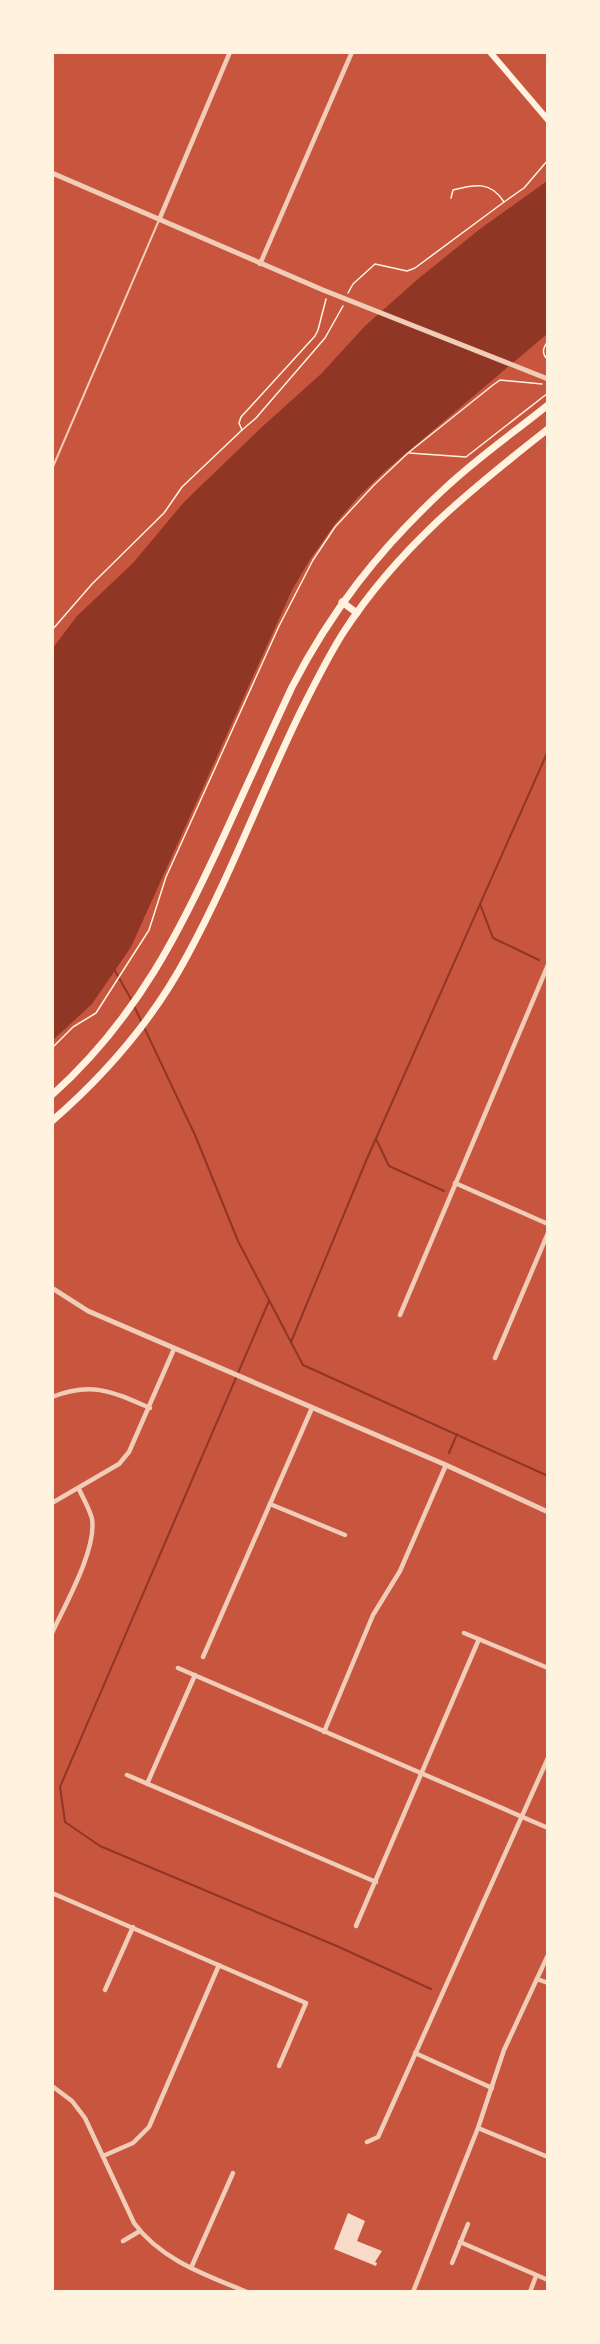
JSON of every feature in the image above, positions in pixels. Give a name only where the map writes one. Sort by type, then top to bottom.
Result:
[{"type":"main road","points":[[490,52],[548,120]]},
{"type":"main road","points":[[52,1095],[76,1072],[126,1015],[170,948],[201,886],[292,687],[308,655],[342,602],[379,554],[442,490],[548,405]]},
{"type":"main road","points":[[52,1121],[85,1090],[135,1033],[186,959],[315,682],[342,634],[357,613],[395,564],[428,528],[548,429]]},
{"type":"main road","points":[[342,602],[357,613]]},
{"type":"street","points":[[159,220],[230,52]]},
{"type":"street","points":[[260,264],[352,52]]},
{"type":"street","points":[[52,173],[260,264],[548,379]]},
{"type":"street","points":[[400,1315],[548,965]]},
{"type":"street","points":[[455,1183],[548,1224]]},
{"type":"street","points":[[495,1358],[548,1233]]},
{"type":"street","points":[[52,1288],[88,1311],[174,1350],[446,1465],[548,1512]]},
{"type":"street","points":[[52,1503],[119,1464],[129,1452],[174,1350]]},
{"type":"street","points":[[52,1397],[70,1390],[111,1391],[150,1408]]},
{"type":"street","points":[[202,1657],[312,1408]]},
{"type":"street","points":[[324,1732],[374,1616],[400,1571],[446,1465]]},
{"type":"street","points":[[52,1633],[86,1558],[91,1541],[92,1519],[79,1489]]},
{"type":"street","points":[[270,1504],[345,1535]]},
{"type":"street","points":[[464,1633],[548,1668]]},
{"type":"street","points":[[356,1926],[479,1639]]},
{"type":"street","points":[[177,1668],[548,1828]]},
{"type":"street","points":[[147,1784],[195,1675]]},
{"type":"street","points":[[367,2142],[378,2137],[548,1758]]},
{"type":"street","points":[[127,1775],[375,1882]]},
{"type":"street","points":[[52,1893],[306,2003],[279,2066]]},
{"type":"street","points":[[105,1990],[133,1927]]},
{"type":"street","points":[[413,2292],[478,2128],[504,2050],[548,1955]]},
{"type":"street","points":[[103,2156],[133,2143],[149,2127],[219,1965]]},
{"type":"street","points":[[537,1979],[548,1983]]},
{"type":"street","points":[[415,2053],[492,2088]]},
{"type":"street","points":[[52,2086],[67,2096],[79,2109],[90,2127],[134,2223],[140,2231],[159,2249],[191,2268],[247,2292]]},
{"type":"street","points":[[478,2128],[548,2157]]},
{"type":"street","points":[[191,2268],[233,2173]]},
{"type":"street","points":[[452,2263],[468,2224]]},
{"type":"street","points":[[123,2241],[140,2231]]},
{"type":"street","points":[[460,2242],[548,2280]]},
{"type":"street","points":[[530,2292],[536,2276]]},
{"type":"lane","points":[[52,469],[159,220]]},
{"type":"path","points":[[347,295],[353,284],[372,266],[379,263],[411,271],[524,188],[548,160]]},
{"type":"path","points":[[451,198],[453,190],[469,185],[491,187],[498,192],[504,202]]},
{"type":"path","points":[[242,430],[239,423],[241,417],[315,336],[329,292]]},
{"type":"path","points":[[52,630],[92,584],[164,513],[182,488],[256,418],[325,338],[344,303]]},
{"type":"path","points":[[548,341],[543,348],[543,355],[548,360]]},
{"type":"path","points":[[52,1048],[73,1027],[96,1012],[149,930],[166,877],[279,626],[305,573],[335,527],[358,501],[408,453],[500,380],[548,385]]},
{"type":"path","points":[[408,453],[466,457],[548,393]]},
{"type":"shaded area","points":[[547,181],[547,334],[385,471],[335,524],[309,561],[292,590],[131,947],[92,1004],[53,1040],[52,649],[77,616],[133,563],[184,502],[321,374],[365,326],[480,229]]},
{"type":"building","points":[[348,2213],[365,2221],[357,2241],[382,2251],[375,2262],[376,2266],[334,2249]]},
{"type":"waterway","points":[[291,1342],[366,1161],[548,751]]},
{"type":"waterway","points":[[480,904],[493,938],[539,960]]},
{"type":"waterway","points":[[114,969],[132,1001]]},
{"type":"waterway","points":[[134,1006],[195,1135],[238,1241],[303,1365],[548,1476]]},
{"type":"waterway","points":[[376,1139],[389,1166],[444,1191]]},
{"type":"waterway","points":[[269,1301],[60,1787],[65,1822],[100,1846],[339,1947],[431,1989]]},
{"type":"waterway","points":[[449,1453],[457,1434]]}]
